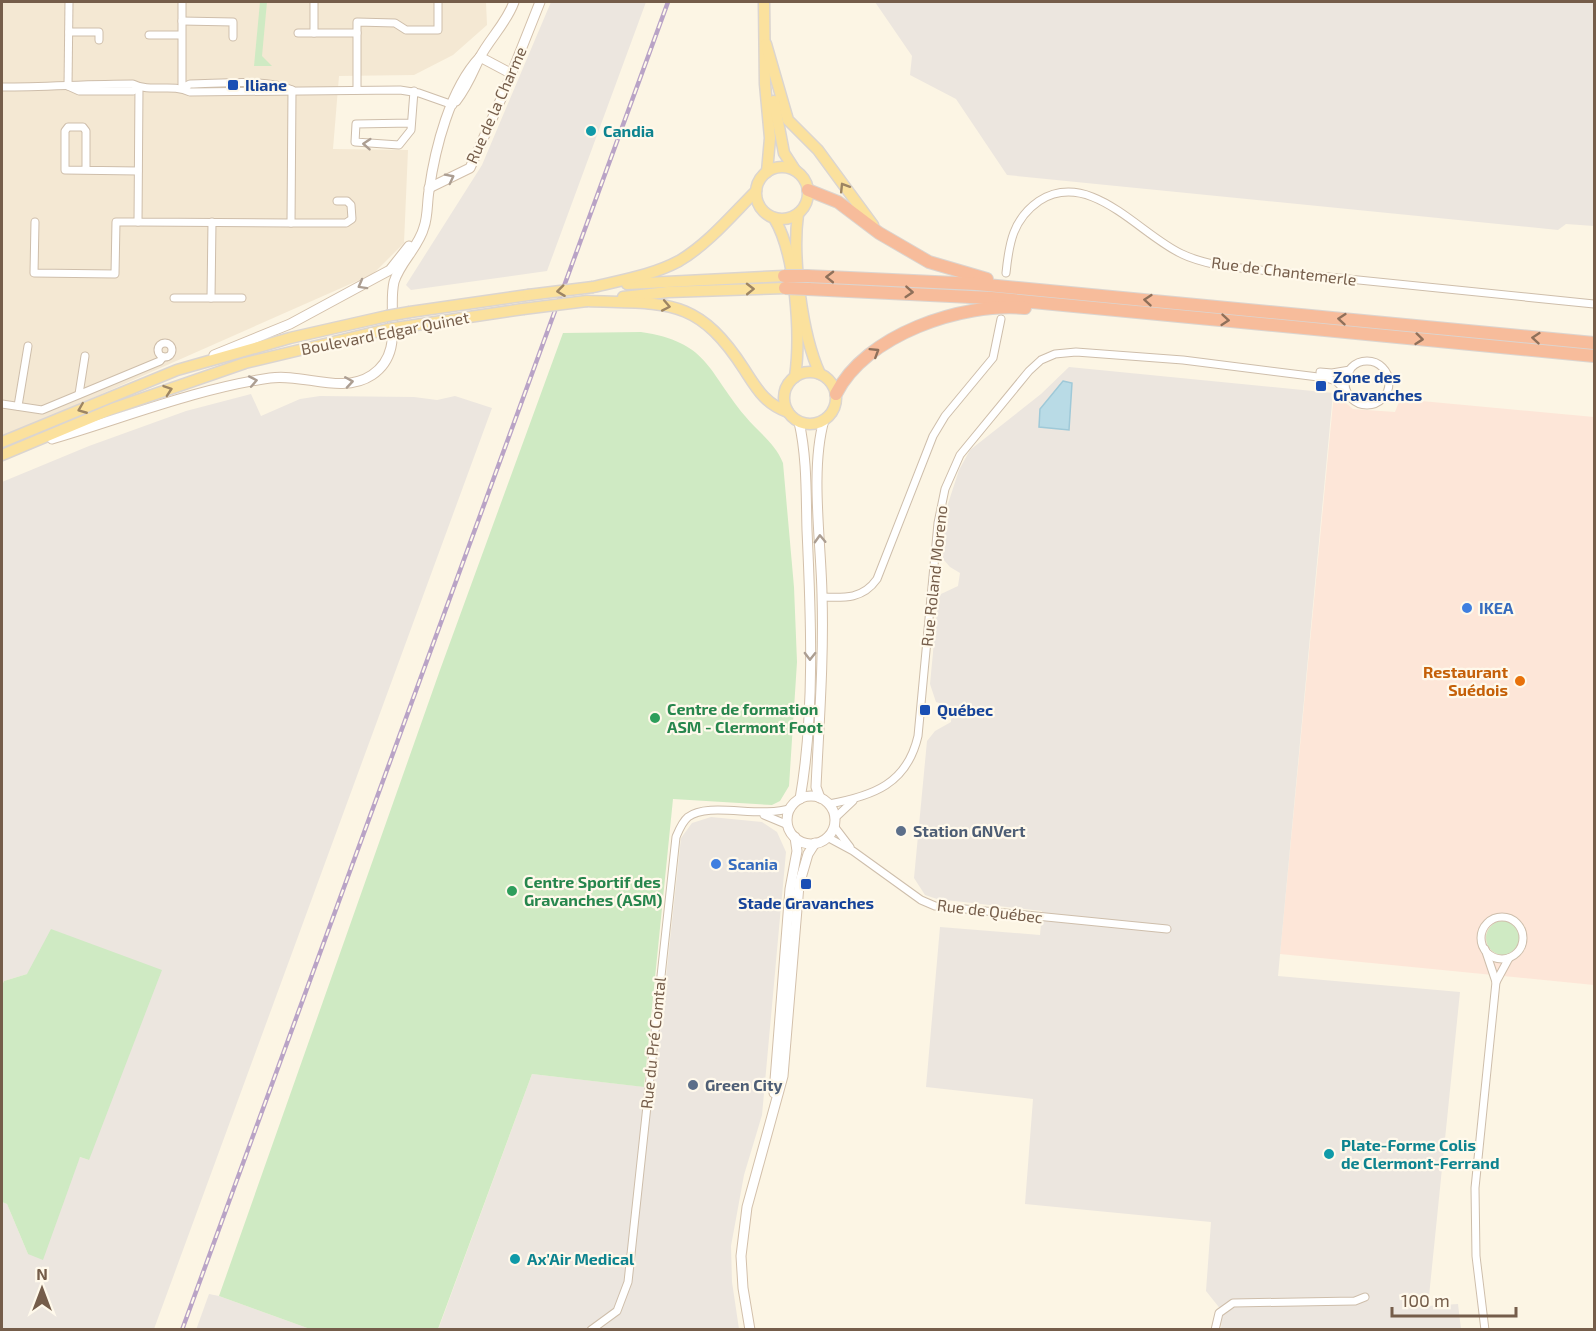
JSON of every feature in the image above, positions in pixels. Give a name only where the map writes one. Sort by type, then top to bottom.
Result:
[{"type":"highway","points":[[808,190],[838,202],[879,233],[929,262],[954,271],[1035,290]]},
{"type":"highway","points":[[784,282],[928,281],[1594,343]]},
{"type":"highway","points":[[807,282],[1125,310],[1594,356]]},
{"type":"highway","points":[[836,394],[852,369],[866,357],[912,330],[960,312],[1017,308],[1054,311],[1125,310]]},
{"type":"main road","points":[[16,450],[128,413],[240,384],[272,378],[337,384],[372,375],[385,363],[392,346],[394,283],[425,226],[436,151],[453,105],[469,84],[480,57],[502,27],[514,2]]},
{"type":"main road","name":"Rue de la Charme","points":[[429,188],[470,168],[512,74],[540,2]]},
{"type":"main road","points":[[593,287],[638,276],[677,261],[719,228],[756,191],[767,172],[770,138],[765,84],[764,2]]},
{"type":"main road","points":[[750,1329],[743,1288],[742,1246],[747,1207],[783,1076],[799,885],[807,854],[815,843],[827,837],[834,822],[829,804],[820,798],[816,787],[821,689],[822,597],[818,460],[824,420],[834,409],[836,394],[833,386],[820,374],[811,354],[806,334],[795,234],[798,214],[806,203],[808,190],[806,182],[784,153],[766,44]]},
{"type":"main road","points":[[766,44],[788,120],[818,150],[879,233]]},
{"type":"main road","points":[[480,57],[512,74]]},
{"type":"main road","points":[[767,172],[781,167],[795,170]]},
{"type":"main road","points":[[756,191],[760,208],[774,218],[783,233],[787,248],[798,334],[795,377]]},
{"type":"main road","points":[[195,364],[290,324],[390,270],[410,244],[426,212]]},
{"type":"main road","points":[[774,218],[782,219],[798,214]]},
{"type":"main road","points":[[593,287],[784,282]]},
{"type":"main road","name":"Boulevard Edgar Quinet","points":[[2,456],[112,409],[244,363],[388,329],[587,301],[784,282]]},
{"type":"main road","name":"Boulevard Edgar Quinet","points":[[2,442],[195,364],[387,316],[593,287]]},
{"type":"main road","points":[[587,301],[667,305],[700,318],[728,343],[763,398],[774,407],[788,412],[799,422],[807,424],[824,420]]},
{"type":"main road","points":[[788,412],[784,397],[789,382],[795,377],[812,372],[820,374]]},
{"type":"main road","points":[[772,1119],[790,889],[797,851],[795,837],[788,825],[791,808],[800,799],[809,680],[810,597],[804,461],[799,422]]},
{"type":"main road","points":[[800,799],[820,798]]},
{"type":"main road","points":[[795,837],[801,841],[815,843]]},
{"type":"street","points":[[68,86],[69,2]]},
{"type":"street","points":[[182,2],[182,88]]},
{"type":"street","points":[[314,2],[314,33]]},
{"type":"street","points":[[357,90],[357,22],[395,23],[406,30],[438,30],[438,2]]},
{"type":"street","points":[[182,21],[233,22],[232,37]]},
{"type":"street","points":[[69,32],[99,32],[99,40]]},
{"type":"street","points":[[298,33],[357,33]]},
{"type":"street","points":[[149,35],[181,35]]},
{"type":"street","points":[[2,87],[133,84],[139,87],[182,88],[190,92],[282,93],[292,90],[414,92],[453,105]]},
{"type":"street","points":[[138,222],[139,87]]},
{"type":"street","points":[[291,223],[292,90]]},
{"type":"street","points":[[411,123],[356,124],[355,142],[399,145],[408,136],[411,123],[414,92]]},
{"type":"street","points":[[86,170],[86,131],[83,127],[68,127],[65,131],[65,170],[138,171]]},
{"type":"street","name":"Rue de Chantemerle","points":[[1006,273],[1009,245],[1016,224],[1024,213],[1044,198],[1069,193],[1094,197],[1181,254],[1221,266],[1594,304]]},
{"type":"street","points":[[35,222],[34,273],[115,274],[116,222],[345,223],[352,219],[351,205],[347,201],[337,201]]},
{"type":"street","points":[[211,298],[212,222]]},
{"type":"street","points":[[174,298],[242,298]]},
{"type":"street","points":[[822,597],[859,596],[869,590],[877,579],[933,436],[945,416],[993,358],[1001,319]]},
{"type":"street","points":[[18,406],[28,346]]},
{"type":"street","name":"Rue Roland Moreno","points":[[855,800],[893,781],[910,761],[918,736],[938,523],[945,489],[960,455],[1036,363],[1055,354],[1076,352],[1183,360],[1296,373]]},
{"type":"street","points":[[79,394],[85,356]]},
{"type":"street","points":[[2,404],[42,410],[160,361],[163,357]]},
{"type":"street","points":[[1360,363],[1378,364],[1386,373],[1389,385],[1379,402],[1368,405],[1356,402],[1332,379],[1296,373],[1332,374],[1350,370],[1360,363]]},
{"type":"street","points":[[1347,392],[1346,380],[1350,370]]},
{"type":"street","points":[[829,804],[855,800]]},
{"type":"street","points":[[834,822],[855,800]]},
{"type":"street","name":"Rue du Pré Comtal","points":[[591,1329],[617,1311],[628,1282],[676,837],[682,824],[698,812],[708,810],[758,813],[778,812],[791,808]]},
{"type":"street","name":"Rue du Pré Comtal","points":[[758,813],[788,825]]},
{"type":"street","name":"Rue de Québec","points":[[834,822],[854,851]]},
{"type":"street","name":"Rue de Québec","points":[[827,837],[854,851],[935,906],[1167,929]]},
{"type":"street","points":[[1485,1329],[1476,1256],[1475,1188],[1496,982],[1509,958],[1520,950],[1523,938],[1520,927],[1510,919],[1498,917],[1488,923],[1481,936],[1496,982]]},
{"type":"street","points":[[1485,950],[1496,958],[1509,958]]},
{"type":"street","points":[[1215,1329],[1219,1313],[1233,1303],[1355,1301],[1365,1297]]},
{"type":"shaded area","points":[[2,2],[486,2],[487,25],[453,55],[414,75],[339,76],[333,149],[408,150],[404,243],[373,274],[2,438]]},
{"type":"shaded area","points":[[551,2],[646,2],[547,271],[411,290],[406,285],[482,165]]},
{"type":"shaded area","points":[[875,2],[1594,2],[1594,226],[1566,224],[1558,230],[1007,175],[956,99],[910,75],[912,56]]},
{"type":"shaded area","points":[[1069,367],[1333,393],[1278,976],[1460,992],[1428,1306],[1458,1304],[1461,1329],[1221,1329],[1222,1311],[1206,1291],[1211,1222],[1025,1204],[1033,1099],[926,1087],[940,927],[1040,935],[1042,911],[937,899],[925,895],[914,878],[927,741],[935,731],[951,722],[952,707],[936,702],[930,684],[938,600],[941,594],[958,586],[960,573],[943,559],[944,516],[959,470],[970,450],[1041,394]]},
{"type":"shaded area","points":[[1334,393],[1353,409],[1395,412],[1400,399],[1594,417],[1594,985],[1280,954]]},
{"type":"shaded area","points":[[251,394],[261,416],[300,399],[320,396],[414,397],[437,400],[455,396],[492,408],[154,1329],[2,1329],[2,1202],[7,1204],[28,1254],[80,1157],[89,1160],[27,974],[4,981],[2,985],[2,482],[89,446],[186,411]]},
{"type":"shaded area","points":[[711,817],[762,822],[777,832],[786,852],[762,1115],[744,1175],[731,1246],[732,1282],[739,1329],[438,1330],[532,1074],[654,1088],[681,838],[692,823]]},
{"type":"shaded area","points":[[209,1294],[219,1296],[310,1329],[196,1330]]},
{"type":"green space","points":[[260,2],[267,2],[262,56],[272,66],[254,66]]},
{"type":"green space","name":"Centre Sportif des Gravanches (ASM)","points":[[641,332],[680,343],[704,360],[732,400],[776,450],[783,463],[794,587],[797,662],[789,786],[780,801],[772,805],[673,799],[644,1087],[532,1074],[438,1329],[310,1329],[219,1296],[440,670],[563,333]]},
{"type":"green space","points":[[1503,921],[1515,926],[1520,938],[1515,950],[1503,955],[1491,950],[1486,938],[1491,926]]},
{"type":"green space","points":[[51,929],[162,970],[89,1160],[80,1157],[43,1260],[28,1254],[7,1204],[2,1202],[2,985],[4,981],[27,974]]},
{"type":"water","points":[[1063,381],[1072,383],[1069,430],[1039,427],[1040,409]]},
{"type":"railway","points":[[182,1330],[668,2]]},
{"type":"place","name":"Iliane","points":[[233,85]]},
{"type":"place","name":"Candia","points":[[591,131]]},
{"type":"place","name":"Zone des Gravanches","points":[[1321,386]]},
{"type":"place","name":"IKEA","points":[[1467,608]]},
{"type":"place","name":"Restaurant Suédois","points":[[1520,681]]},
{"type":"place","name":"Québec","points":[[925,710]]},
{"type":"place","name":"Centre de formation ASM - Clermont Foot","points":[[655,718]]},
{"type":"place","name":"Station GNVert","points":[[901,831]]},
{"type":"place","name":"Scania","points":[[716,864]]},
{"type":"place","name":"Stade Gravanches","points":[[806,884]]},
{"type":"place","name":"Centre Sportif des Gravanches (ASM)","points":[[512,891]]},
{"type":"place","name":"Green City","points":[[693,1085]]},
{"type":"place","name":"Plate-Forme Colis de Clermont-Ferrand","points":[[1329,1154]]},
{"type":"place","name":"Ax'Air Medical","points":[[515,1259]]}]
